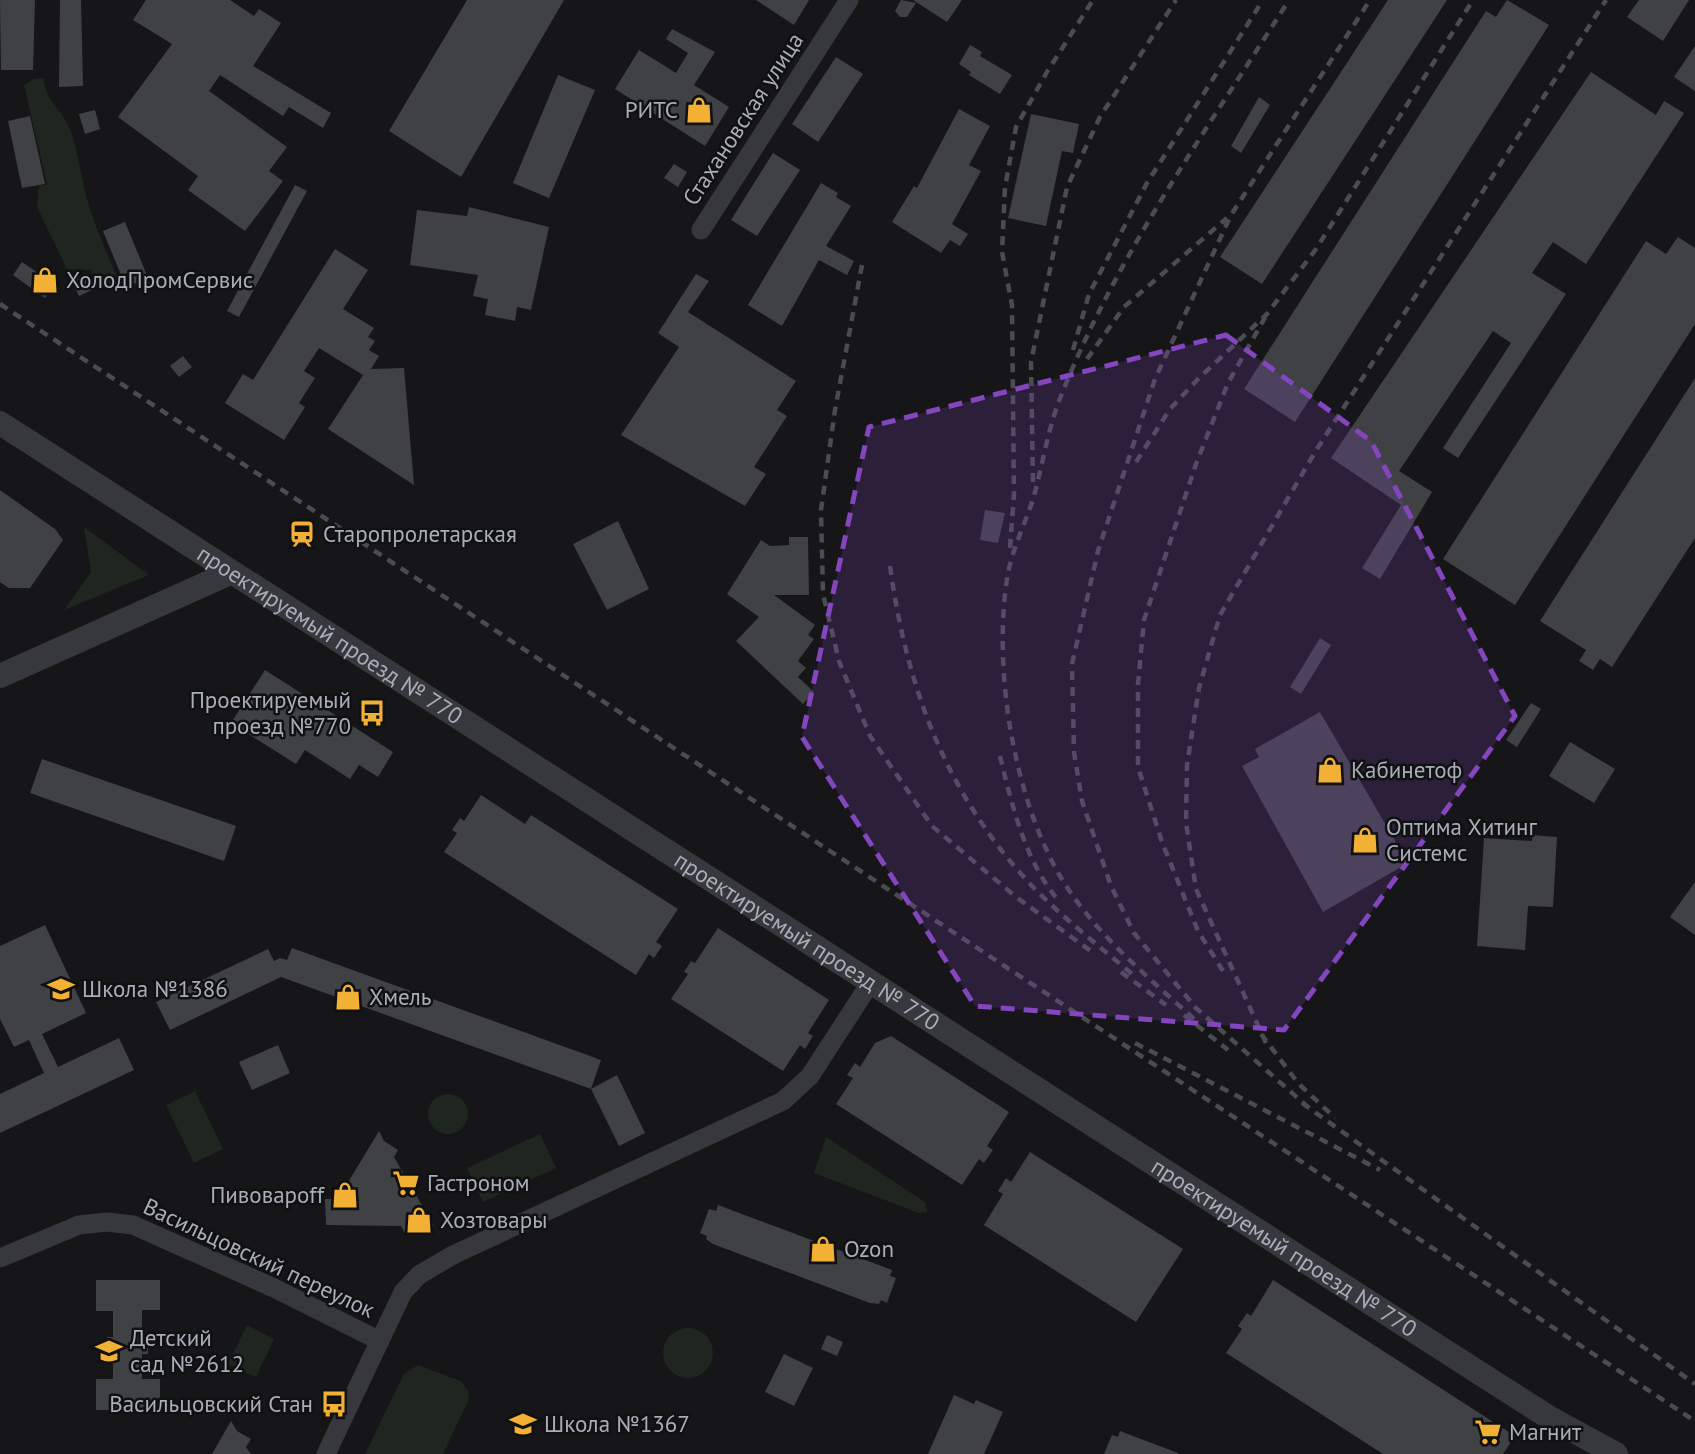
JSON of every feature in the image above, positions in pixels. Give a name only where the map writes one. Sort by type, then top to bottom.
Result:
[{"type":"street","name":"Стахановская улица","points":[[701,230],[849,0]]},
{"type":"street","name":"проектируемый проезд № 770","points":[[0,424],[1550,1418],[1616,1454]]},
{"type":"street","points":[[0,676],[230,573]]},
{"type":"street","points":[[326,1454],[403,1292],[433,1266],[783,1101],[810,1076],[871,982]]},
{"type":"street","name":"Васильцовский переулок","points":[[0,1258],[79,1225],[107,1222],[133,1225],[274,1288],[378,1340]]},
{"type":"highlighted area","points":[[1226,335],[1371,441],[1515,716],[1284,1030],[975,1006],[802,737],[869,427]]},
{"type":"shaded area","points":[[44,78],[49,96],[70,129],[89,206],[119,282],[99,289],[91,270],[67,269],[37,207],[39,186],[47,184],[24,85],[33,79]]},
{"type":"shaded area","points":[[84,527],[149,575],[64,610],[91,572]]},
{"type":"shaded area","points":[[195,1091],[223,1149],[194,1163],[166,1105]]},
{"type":"shaded area","points":[[448,1094],[456,1095],[462,1100],[467,1106],[467,1122],[462,1128],[456,1133],[448,1134],[440,1133],[434,1128],[429,1122],[428,1114],[429,1106],[434,1100],[440,1095]]},
{"type":"shaded area","points":[[540,1134],[556,1168],[483,1202],[467,1168]]},
{"type":"shaded area","points":[[826,1137],[925,1202],[927,1212],[919,1213],[814,1173]]},
{"type":"shaded area","points":[[247,1325],[274,1339],[256,1377],[228,1364]]},
{"type":"shaded area","points":[[688,1328],[705,1336],[713,1353],[705,1370],[688,1378],[671,1370],[663,1353],[671,1336]]},
{"type":"shaded area","points":[[418,1365],[461,1381],[469,1392],[468,1401],[443,1454],[365,1454],[404,1374]]},
{"type":"building","points":[[0,0],[35,0],[33,70],[1,70]]},
{"type":"building","points":[[60,0],[81,0],[83,86],[59,87]]},
{"type":"building","points":[[146,0],[230,0],[254,16],[259,9],[281,23],[253,66],[331,113],[323,128],[289,107],[283,116],[220,75],[209,91],[287,147],[269,171],[283,181],[245,231],[188,190],[198,176],[118,117],[172,44],[133,20]]},
{"type":"building","points":[[467,0],[564,0],[461,177],[389,131]]},
{"type":"building","points":[[756,0],[809,0],[794,25]]},
{"type":"building","points":[[901,0],[916,3],[907,17],[900,17],[895,11]]},
{"type":"building","points":[[913,0],[962,0],[947,22]]},
{"type":"building","points":[[1388,0],[1447,0],[1262,284],[1220,257]]},
{"type":"building","points":[[1507,0],[1549,25],[1295,422],[1244,389],[1486,11],[1496,17]]},
{"type":"building","points":[[1639,0],[1689,0],[1663,41],[1627,17]]},
{"type":"building","points":[[672,29],[715,52],[694,85],[729,107],[705,146],[615,89],[639,50],[676,73],[688,53],[666,39]]},
{"type":"building","points":[[970,45],[982,52],[980,56],[1012,75],[1000,94],[969,75],[971,72],[959,64]]},
{"type":"building","points":[[1695,46],[1695,91],[1674,77]]},
{"type":"building","points":[[836,57],[863,74],[818,142],[792,124]]},
{"type":"building","points":[[1591,72],[1656,115],[1664,101],[1684,113],[1586,264],[1553,242],[1532,273],[1566,294],[1458,458],[1443,448],[1511,343],[1493,331],[1399,471],[1432,492],[1380,579],[1362,568],[1401,505],[1331,458]]},
{"type":"building","points":[[558,75],[595,90],[549,198],[513,183]]},
{"type":"building","points":[[1259,97],[1270,105],[1241,153],[1231,146]]},
{"type":"building","points":[[959,109],[990,126],[969,165],[981,171],[952,224],[968,234],[960,246],[950,240],[941,253],[892,222],[914,186],[917,188]]},
{"type":"building","points":[[95,110],[100,129],[85,134],[79,114]]},
{"type":"building","points":[[1031,114],[1079,124],[1073,153],[1062,151],[1046,226],[1008,218]]},
{"type":"building","points":[[30,116],[45,184],[22,188],[8,121]]},
{"type":"building","points":[[773,153],[800,170],[757,236],[731,220]]},
{"type":"building","points":[[674,164],[687,172],[678,187],[664,178]]},
{"type":"building","points":[[821,183],[838,193],[836,197],[851,206],[826,246],[854,261],[847,275],[819,260],[782,326],[748,305]]},
{"type":"building","points":[[295,185],[307,191],[239,317],[227,311]]},
{"type":"building","points":[[469,207],[549,227],[531,310],[517,307],[515,321],[485,315],[488,299],[473,296],[478,275],[410,265],[417,210],[467,216]]},
{"type":"building","points":[[125,222],[148,278],[126,287],[103,231]]},
{"type":"building","points":[[1678,237],[1695,248],[1695,324],[1515,605],[1443,559],[1646,241],[1666,254]]},
{"type":"building","points":[[335,249],[368,270],[343,309],[374,328],[368,337],[375,341],[369,350],[379,356],[371,369],[404,368],[414,485],[328,429],[363,375],[319,348],[304,371],[315,378],[299,403],[305,407],[284,440],[225,403],[243,374],[253,380]]},
{"type":"building","points":[[22,262],[54,284],[45,298],[13,275]]},
{"type":"building","points":[[86,273],[94,289],[79,296],[71,280]]},
{"type":"building","points":[[696,274],[709,281],[688,312],[796,381],[777,410],[787,416],[754,467],[766,474],[745,506],[621,435],[679,347],[658,333]]},
{"type":"building","points":[[183,356],[192,367],[179,377],[170,366]]},
{"type":"building","points":[[1695,378],[1695,538],[1612,667],[1600,659],[1593,670],[1579,661],[1586,650],[1540,621]]},
{"type":"building","points":[[0,490],[55,529],[63,540],[30,588],[9,588],[0,582]]},
{"type":"building","points":[[985,510],[1005,513],[998,543],[980,540]]},
{"type":"building","points":[[618,521],[649,589],[607,610],[573,544]]},
{"type":"building","points":[[789,537],[808,537],[809,595],[774,595],[815,625],[808,635],[814,639],[798,661],[806,668],[798,677],[814,692],[803,704],[736,641],[759,617],[727,594],[761,540],[770,546],[789,545]]},
{"type":"building","points":[[1320,638],[1331,645],[1301,694],[1290,687]]},
{"type":"building","points":[[265,670],[393,752],[378,777],[359,765],[350,779],[305,750],[296,764],[231,723]]},
{"type":"building","points":[[1531,703],[1541,709],[1517,747],[1506,740]]},
{"type":"building","points":[[1320,712],[1408,863],[1323,912],[1242,766],[1259,757],[1255,749]]},
{"type":"building","points":[[1570,742],[1615,769],[1594,803],[1549,776]]},
{"type":"building","points":[[42,759],[236,826],[224,861],[30,793]]},
{"type":"building","points":[[481,795],[525,824],[531,815],[678,909],[656,942],[662,946],[654,958],[649,954],[636,975],[444,852],[457,833],[452,830],[460,818],[464,821]]},
{"type":"building","points":[[1532,835],[1557,837],[1553,907],[1528,906],[1525,950],[1477,946],[1484,838],[1532,841]]},
{"type":"building","points":[[1695,882],[1695,935],[1670,917]]},
{"type":"building","points":[[45,925],[86,1013],[42,1034],[58,1067],[119,1038],[134,1070],[0,1133],[0,1094],[44,1073],[29,1040],[14,1047],[0,1019],[0,946]]},
{"type":"building","points":[[718,928],[829,1000],[808,1033],[813,1036],[805,1049],[800,1045],[783,1071],[671,999],[688,974],[684,972],[691,961],[695,963]]},
{"type":"building","points":[[292,948],[601,1060],[591,1089],[281,977],[170,1030],[156,1002],[268,949],[274,961],[280,958],[287,960]]},
{"type":"building","points":[[891,1036],[1009,1112],[987,1146],[993,1150],[984,1163],[979,1159],[962,1185],[836,1104],[853,1078],[847,1075],[855,1063],[860,1067],[875,1043]]},
{"type":"building","points":[[278,1045],[290,1073],[252,1090],[239,1062]]},
{"type":"building","points":[[617,1075],[645,1133],[619,1146],[591,1089]]},
{"type":"building","points":[[379,1131],[384,1141],[398,1150],[394,1157],[434,1226],[418,1226],[405,1233],[401,1226],[326,1225],[325,1199],[338,1199]]},
{"type":"building","points":[[1030,1152],[1183,1249],[1136,1322],[984,1225],[1003,1194],[998,1191],[1006,1178],[1011,1182]]},
{"type":"building","points":[[718,1205],[892,1270],[890,1276],[896,1278],[887,1303],[881,1300],[879,1304],[870,1303],[713,1244],[706,1239],[707,1236],[700,1233],[709,1209],[716,1211]]},
{"type":"building","points":[[96,1280],[160,1280],[160,1310],[142,1310],[142,1337],[148,1337],[148,1354],[142,1354],[142,1379],[160,1379],[160,1410],[96,1410],[96,1379],[113,1379],[113,1353],[107,1353],[107,1337],[113,1337],[113,1311],[96,1311]]},
{"type":"building","points":[[1273,1280],[1515,1436],[1503,1454],[1383,1454],[1226,1353],[1242,1329],[1238,1326],[1247,1313],[1251,1316]]},
{"type":"building","points":[[827,1335],[843,1342],[837,1356],[821,1349]]},
{"type":"building","points":[[784,1354],[813,1368],[794,1406],[765,1392]]},
{"type":"building","points":[[954,1395],[974,1404],[976,1400],[1003,1412],[984,1454],[928,1454]]},
{"type":"building","points":[[231,1421],[237,1431],[251,1439],[246,1447],[251,1454],[212,1454]]},
{"type":"building","points":[[1120,1431],[1178,1454],[1104,1454],[1112,1435],[1118,1437]]},
{"type":"railway","points":[[1010,548],[1014,494],[1012,305],[1002,252],[1005,187],[1016,127],[1093,0]]},
{"type":"railway","points":[[1033,482],[1031,362],[1067,187],[1100,117],[1176,0]]},
{"type":"railway","points":[[1073,350],[1089,294],[1147,183],[1263,0]]},
{"type":"railway","points":[[1194,1019],[1140,970],[1088,916],[1060,876],[1044,844],[1030,808],[1010,729],[1005,688],[1004,609],[1010,563],[1034,496],[1053,420],[1084,343],[1136,242],[1289,0]]},
{"type":"railway","points":[[1309,1108],[1196,1008],[1134,933],[1111,886],[1082,801],[1074,752],[1072,664],[1098,551],[1155,379],[1231,215],[1370,0]]},
{"type":"railway","points":[[1136,462],[1170,409],[1267,314],[1316,249],[1473,0]]},
{"type":"railway","points":[[1266,1043],[1196,889],[1186,823],[1187,765],[1199,688],[1220,615],[1315,452],[1606,0]]},
{"type":"railway","points":[[1087,359],[1124,307],[1227,218]]},
{"type":"railway","points":[[862,265],[835,410],[821,510],[823,594],[839,661],[870,736],[932,826],[1016,897],[1095,954]]},
{"type":"railway","points":[[0,304],[1695,1421]]},
{"type":"railway","points":[[1223,971],[1198,931],[1162,842],[1138,767],[1138,684],[1144,620],[1196,464],[1228,383],[1267,314]]},
{"type":"railway","points":[[890,566],[907,655],[935,738],[954,777],[1002,851],[1032,886],[1132,974]]},
{"type":"railway","points":[[1000,756],[1021,832],[1037,869],[1059,901]]},
{"type":"railway","points":[[1121,972],[1166,1005]]},
{"type":"railway","points":[[1184,1015],[1228,1050]]},
{"type":"railway","points":[[1261,1034],[1298,1083],[1335,1118]]},
{"type":"railway","points":[[1135,1043],[1380,1170]]},
{"type":"railway","points":[[1302,1103],[1695,1384]]},
{"type":"place","name":"РИТС","points":[[699,110]]},
{"type":"place","name":"ХолодПромСервис","points":[[45,280]]},
{"type":"place","name":"Старопролетарская","points":[[302,534]]},
{"type":"place","name":"Проектируемый проезд №770","points":[[372,713]]},
{"type":"place","name":"Кабинетоф","points":[[1330,770]]},
{"type":"place","name":"Оптима Хитинг Системс","points":[[1365,840]]},
{"type":"place","name":"Школа №1386","points":[[61,989]]},
{"type":"place","name":"Хмель","points":[[348,997]]},
{"type":"place","name":"Гастроном","points":[[406,1183]]},
{"type":"place","name":"Пивовароff","points":[[345,1195]]},
{"type":"place","name":"Хозтовары","points":[[419,1220]]},
{"type":"place","name":"Ozon","points":[[823,1249]]},
{"type":"place","name":"Детский сад №2612","points":[[109,1351]]},
{"type":"place","name":"Васильцовский Стан","points":[[334,1404]]},
{"type":"place","name":"Школа №1367","points":[[523,1424]]},
{"type":"place","name":"Магнит","points":[[1488,1432]]}]
